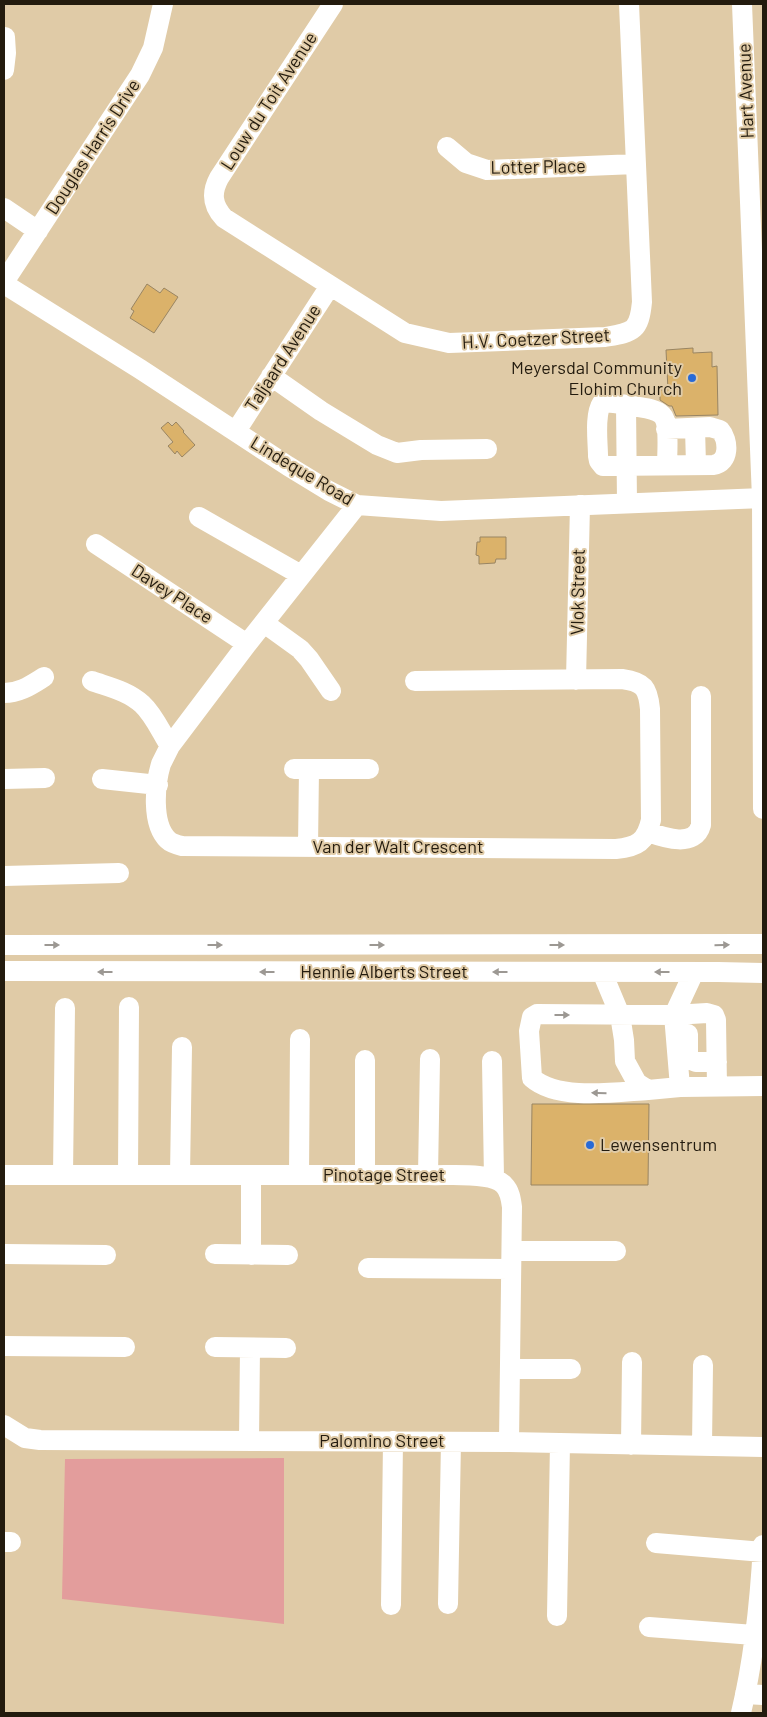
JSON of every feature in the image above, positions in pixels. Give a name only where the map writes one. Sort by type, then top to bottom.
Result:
[{"type":"street","name":"Douglas Harris Drive","points":[[4,283],[143,70],[156,37],[163,4]]},
{"type":"street","name":"Louw du Toit Avenue","points":[[214,200],[214,186],[333,4]]},
{"type":"street","name":"H.V. Coetzer Street","points":[[214,200],[218,211],[224,218],[405,333],[448,343],[605,337],[625,333],[636,327],[640,318],[642,302],[629,4]]},
{"type":"street","name":"Hart Avenue","points":[[742,4],[759,327],[763,498],[763,809]]},
{"type":"street","points":[[4,70],[5,37]]},
{"type":"street","name":"Lotter Place","points":[[447,147],[466,163],[487,170],[636,164]]},
{"type":"street","points":[[4,208],[38,230]]},
{"type":"street","name":"Lindeque Road","points":[[4,283],[329,491],[357,505],[441,511],[763,498]]},
{"type":"street","name":"Taljaard Avenue","points":[[236,431],[330,286]]},
{"type":"street","points":[[271,376],[321,411],[377,445],[397,453],[422,450],[487,449]]},
{"type":"street","points":[[666,430],[715,428],[724,434],[726,453],[717,465],[603,466],[598,456],[598,417],[600,407],[605,402],[643,408],[661,414],[664,417],[666,430],[667,465]]},
{"type":"street","points":[[626,406],[627,503]]},
{"type":"street","points":[[695,428],[696,465]]},
{"type":"street","name":"Van der Walt Crescent","points":[[357,505],[294,571],[264,623],[170,746],[161,765],[156,810],[157,821],[169,841],[182,846],[616,849],[630,848],[641,841],[648,832]]},
{"type":"street","name":"Vlok Street","points":[[576,680],[580,505]]},
{"type":"street","points":[[199,517],[294,571]]},
{"type":"street","name":"Davey Place","points":[[96,544],[247,644]]},
{"type":"street","points":[[264,623],[300,649],[331,691]]},
{"type":"street","points":[[4,693],[14,693],[22,690],[44,677]]},
{"type":"street","points":[[415,681],[635,680],[644,686],[649,697],[651,820],[648,832],[672,839],[694,836],[699,831],[701,825],[701,696]]},
{"type":"street","points":[[92,681],[122,692],[142,704],[151,714],[170,746]]},
{"type":"street","points":[[308,847],[301,769],[369,769]]},
{"type":"street","points":[[4,779],[45,778]]},
{"type":"street","points":[[102,779],[158,785]]},
{"type":"street","points":[[4,876],[119,873]]},
{"type":"street","name":"Hennie Alberts Street","points":[[4,945],[763,944]]},
{"type":"street","name":"Hennie Alberts Street","points":[[4,971],[763,973]]},
{"type":"street","points":[[602,972],[620,1015],[625,1061],[637,1083],[648,1090]]},
{"type":"street","points":[[680,1087],[681,1014],[694,972]]},
{"type":"street","points":[[128,1175],[129,1007]]},
{"type":"street","points":[[63,1175],[65,1008]]},
{"type":"street","points":[[717,1087],[716,1020],[714,1015],[707,1013],[537,1014],[532,1017],[529,1031],[532,1078],[543,1086],[563,1091],[603,1093],[680,1087],[717,1087],[763,1086]]},
{"type":"street","points":[[681,1014],[688,1055],[691,1060],[696,1062],[717,1062]]},
{"type":"street","points":[[299,1175],[300,1039]]},
{"type":"street","points":[[180,1175],[182,1046]]},
{"type":"street","points":[[428,1175],[430,1058]]},
{"type":"street","points":[[365,1060],[365,1175]]},
{"type":"street","points":[[492,1061],[494,1178],[503,1183],[509,1191],[512,1207],[509,1442]]},
{"type":"street","name":"Pinotage Street","points":[[4,1175],[428,1175],[494,1178]]},
{"type":"street","points":[[250,1255],[251,1175]]},
{"type":"street","points":[[368,1268],[512,1260],[616,1251]]},
{"type":"street","points":[[4,1254],[106,1255]]},
{"type":"street","points":[[215,1254],[288,1255]]},
{"type":"street","points":[[4,1346],[125,1347]]},
{"type":"street","points":[[214,1347],[286,1348]]},
{"type":"street","points":[[249,1441],[250,1348]]},
{"type":"street","points":[[631,1445],[632,1362]]},
{"type":"street","points":[[702,1446],[703,1365]]},
{"type":"street","points":[[510,1369],[571,1369]]},
{"type":"street","name":"Palomino Street","points":[[5,1428],[25,1438],[40,1440],[509,1442],[763,1447]]},
{"type":"street","points":[[391,1605],[393,1441]]},
{"type":"street","points":[[448,1604],[451,1442]]},
{"type":"street","points":[[557,1616],[560,1443]]},
{"type":"street","points":[[656,1543],[763,1552]]},
{"type":"street","points":[[741,1713],[754,1694],[754,1635],[763,1545]]},
{"type":"street","points":[[650,1627],[754,1635]]},
{"type":"shaded area","points":[[284,1458],[284,1624],[62,1599],[65,1459]]},
{"type":"building","points":[[147,284],[160,293],[164,288],[178,297],[154,333],[130,318],[134,311],[131,309]]},
{"type":"building","name":"Meyersdal Community Elohim Church","points":[[693,348],[693,353],[712,352],[712,367],[717,366],[718,415],[676,416],[672,406],[660,400],[660,390],[668,390],[666,350]]},
{"type":"building","points":[[168,422],[172,426],[176,422],[195,445],[182,457],[177,451],[175,454],[168,446],[173,442],[161,428]]},
{"type":"building","points":[[480,537],[506,537],[506,559],[496,559],[495,563],[479,564],[479,556],[476,555],[477,542],[480,542]]},
{"type":"building","name":"Lewensentrum","points":[[532,1104],[649,1104],[648,1185],[531,1185]]},
{"type":"place","name":"Meyersdal Community Elohim Church","points":[[692,378]]},
{"type":"place","name":"Lewensentrum","points":[[590,1145]]}]
